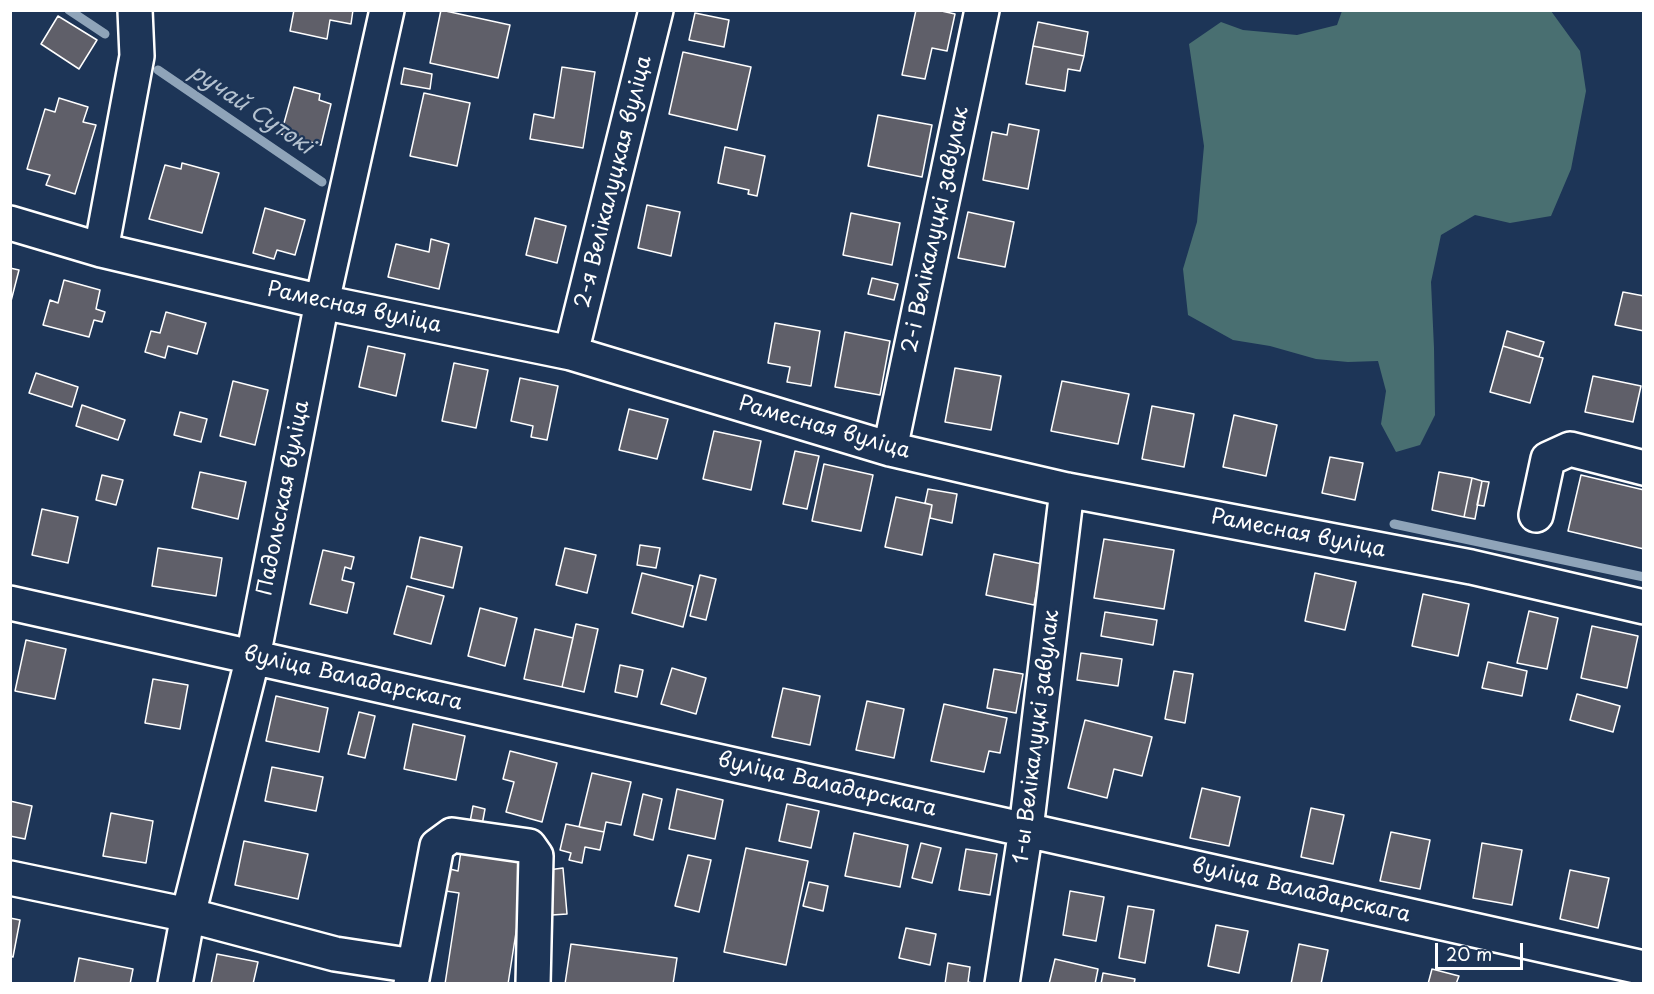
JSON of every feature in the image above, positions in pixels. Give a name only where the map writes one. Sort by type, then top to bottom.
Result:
[{"type":"street","points":[[101,250],[137,56],[135,10]]},
{"type":"street","name":"Падольская вуліца","points":[[175,984],[188,915],[253,657],[322,302],[387,10]]},
{"type":"street","name":"2-я Велікалуцкая вуліца","points":[[572,352],[656,10]]},
{"type":"street","name":"2-і Велікалуцкі завулак","points":[[890,449],[982,10]]},
{"type":"street","name":"Рамесная вуліца","points":[[10,223],[101,250],[322,302],[572,352],[890,449],[1067,490],[1471,567],[1644,607]]},
{"type":"street","points":[[1536,515],[1548,459],[1570,449],[1644,468]]},
{"type":"street","name":"1-ы Велікалуцкі завулак","points":[[1002,984],[1026,829],[1067,490]]},
{"type":"street","name":"вуліца Валадарскага","points":[[10,603],[1644,968]]},
{"type":"street","points":[[10,878],[188,915],[413,975],[436,846],[452,835],[530,846],[536,856],[533,984]]},
{"type":"green space","points":[[1342,11],[1551,11],[1580,51],[1586,91],[1571,169],[1551,216],[1510,223],[1475,215],[1441,235],[1431,282],[1435,415],[1420,445],[1396,452],[1381,424],[1386,391],[1378,361],[1348,362],[1316,359],[1270,346],[1233,340],[1188,315],[1183,269],[1197,222],[1204,146],[1189,44],[1221,22],[1243,30],[1297,35],[1337,25]]},
{"type":"building","points":[[294,10],[353,10],[351,24],[330,20],[327,39],[290,31]]},
{"type":"building","points":[[441,10],[510,25],[498,78],[430,63]]},
{"type":"building","points":[[916,10],[937,10],[955,14],[947,51],[932,48],[925,79],[902,75]]},
{"type":"building","points":[[695,13],[729,20],[724,47],[689,40]]},
{"type":"building","points":[[58,16],[97,40],[79,69],[41,44]]},
{"type":"building","points":[[1038,22],[1088,32],[1084,56],[1033,46]]},
{"type":"building","points":[[1033,46],[1084,56],[1080,71],[1068,69],[1065,91],[1026,84]]},
{"type":"building","points":[[683,52],[751,67],[737,130],[669,114]]},
{"type":"building","points":[[562,67],[595,72],[583,148],[530,139],[534,114],[554,118]]},
{"type":"building","points":[[404,68],[432,74],[430,89],[401,84]]},
{"type":"building","points":[[294,87],[320,94],[319,100],[331,104],[321,145],[281,134]]},
{"type":"building","points":[[424,93],[470,103],[457,166],[410,156]]},
{"type":"building","points":[[59,98],[88,107],[83,122],[96,125],[75,194],[46,185],[50,175],[27,169],[45,109],[55,112]]},
{"type":"building","points":[[878,115],[932,125],[922,177],[868,166]]},
{"type":"building","points":[[1009,124],[1039,130],[1028,189],[983,180],[992,132],[1007,135]]},
{"type":"building","points":[[725,147],[765,156],[757,196],[748,194],[749,190],[718,183]]},
{"type":"building","points":[[182,163],[219,173],[202,233],[149,219],[165,165],[181,169]]},
{"type":"building","points":[[647,205],[680,212],[671,256],[638,248]]},
{"type":"building","points":[[265,208],[305,220],[295,255],[277,250],[274,259],[253,253]]},
{"type":"building","points":[[968,212],[1014,222],[1005,267],[958,258]]},
{"type":"building","points":[[851,213],[900,223],[892,265],[843,255]]},
{"type":"building","points":[[535,218],[566,226],[557,263],[526,255]]},
{"type":"building","points":[[431,239],[449,244],[439,289],[388,277],[396,244],[429,252]]},
{"type":"building","points":[[10,268],[19,270],[10,305]]},
{"type":"building","points":[[872,278],[898,284],[894,300],[868,294]]},
{"type":"building","points":[[64,280],[100,290],[96,309],[105,312],[102,322],[94,320],[89,337],[43,325],[50,300],[58,303]]},
{"type":"building","points":[[1623,292],[1644,296],[1644,331],[1615,325]]},
{"type":"building","points":[[166,312],[206,323],[197,354],[168,346],[165,358],[145,352],[151,331],[160,333]]},
{"type":"building","points":[[775,323],[820,331],[811,386],[787,382],[790,367],[768,363]]},
{"type":"building","points":[[1507,331],[1544,342],[1539,357],[1503,346]]},
{"type":"building","points":[[845,332],[890,341],[880,395],[835,387]]},
{"type":"building","points":[[368,346],[405,354],[396,396],[359,387]]},
{"type":"building","points":[[1503,346],[1543,358],[1530,403],[1490,392]]},
{"type":"building","points":[[454,363],[488,370],[476,428],[442,421]]},
{"type":"building","points":[[955,368],[1001,376],[991,430],[945,422]]},
{"type":"building","points":[[36,373],[78,387],[72,407],[29,393]]},
{"type":"building","points":[[1593,376],[1641,386],[1633,422],[1585,412]]},
{"type":"building","points":[[520,378],[558,386],[547,440],[531,437],[533,426],[511,421]]},
{"type":"building","points":[[233,381],[268,390],[255,445],[220,436]]},
{"type":"building","points":[[1062,381],[1129,394],[1118,444],[1051,431]]},
{"type":"building","points":[[82,405],[125,420],[118,440],[76,426]]},
{"type":"building","points":[[1152,406],[1194,414],[1184,467],[1142,459]]},
{"type":"building","points":[[629,409],[668,419],[657,459],[619,450]]},
{"type":"building","points":[[180,412],[207,419],[201,442],[174,435]]},
{"type":"building","points":[[1234,415],[1277,425],[1266,476],[1223,467]]},
{"type":"building","points":[[714,431],[761,441],[751,490],[703,479]]},
{"type":"building","points":[[795,451],[819,456],[807,509],[783,504]]},
{"type":"building","points":[[1330,457],[1363,463],[1355,500],[1322,493]]},
{"type":"building","points":[[824,464],[873,475],[861,531],[812,521]]},
{"type":"building","points":[[200,472],[246,482],[238,519],[192,508]]},
{"type":"building","points":[[1439,472],[1472,478],[1464,517],[1432,510]]},
{"type":"building","points":[[102,475],[123,480],[116,505],[96,500]]},
{"type":"building","points":[[1581,475],[1644,490],[1644,549],[1568,531]]},
{"type":"building","points":[[1472,478],[1482,481],[1475,519],[1464,517]]},
{"type":"building","points":[[1482,481],[1489,482],[1484,506],[1477,505]]},
{"type":"building","points":[[928,489],[957,494],[952,523],[930,518],[932,505],[925,503]]},
{"type":"building","points":[[896,497],[932,505],[922,555],[885,547]]},
{"type":"building","points":[[42,509],[78,517],[68,563],[32,555]]},
{"type":"building","points":[[420,537],[462,547],[453,588],[411,578]]},
{"type":"building","points":[[1104,539],[1174,550],[1164,609],[1094,598]]},
{"type":"building","points":[[640,545],[660,548],[656,568],[637,565]]},
{"type":"building","points":[[158,548],[222,558],[216,596],[152,586]]},
{"type":"building","points":[[565,548],[596,555],[587,593],[556,585]]},
{"type":"building","points":[[323,550],[354,557],[351,569],[345,567],[342,580],[354,583],[347,613],[310,604]]},
{"type":"building","points":[[994,554],[1042,564],[1034,605],[986,595]]},
{"type":"building","points":[[642,573],[693,586],[683,627],[632,613]]},
{"type":"building","points":[[1315,573],[1356,582],[1345,630],[1305,621]]},
{"type":"building","points":[[700,575],[716,579],[706,620],[690,616]]},
{"type":"building","points":[[407,586],[444,596],[431,644],[394,634]]},
{"type":"building","points":[[1423,594],[1469,604],[1458,656],[1412,646]]},
{"type":"building","points":[[480,608],[517,618],[505,666],[468,656]]},
{"type":"building","points":[[1529,611],[1558,618],[1547,669],[1517,663]]},
{"type":"building","points":[[1105,612],[1157,620],[1153,645],[1101,636]]},
{"type":"building","points":[[576,624],[598,629],[584,692],[562,687]]},
{"type":"building","points":[[1592,626],[1638,636],[1627,688],[1581,678]]},
{"type":"building","points":[[535,629],[573,638],[562,687],[524,679]]},
{"type":"building","points":[[26,640],[66,649],[55,699],[15,691]]},
{"type":"building","points":[[1081,653],[1122,659],[1118,686],[1077,680]]},
{"type":"building","points":[[1488,662],[1527,671],[1522,696],[1482,688]]},
{"type":"building","points":[[620,665],[643,670],[637,697],[615,692]]},
{"type":"building","points":[[672,668],[706,678],[696,714],[661,704]]},
{"type":"building","points":[[994,669],[1023,674],[1016,713],[987,708]]},
{"type":"building","points":[[1174,671],[1193,674],[1185,723],[1165,719]]},
{"type":"building","points":[[153,679],[188,685],[180,729],[145,723]]},
{"type":"building","points":[[783,688],[820,696],[810,745],[772,737]]},
{"type":"building","points":[[1577,694],[1620,706],[1613,732],[1570,720]]},
{"type":"building","points":[[276,696],[328,708],[319,752],[266,741]]},
{"type":"building","points":[[867,701],[904,709],[894,758],[856,750]]},
{"type":"building","points":[[944,704],[1007,718],[1000,753],[989,751],[984,772],[931,761]]},
{"type":"building","points":[[359,712],[375,716],[365,758],[348,754]]},
{"type":"building","points":[[1085,720],[1152,737],[1142,776],[1114,769],[1107,798],[1068,788]]},
{"type":"building","points":[[413,724],[465,736],[456,780],[404,769]]},
{"type":"building","points":[[510,751],[557,763],[542,822],[506,812],[514,782],[503,779]]},
{"type":"building","points":[[272,767],[323,777],[316,811],[265,801]]},
{"type":"building","points":[[592,773],[631,782],[621,825],[606,822],[604,832],[579,827]]},
{"type":"building","points":[[1202,788],[1240,797],[1229,846],[1190,838]]},
{"type":"building","points":[[677,789],[723,800],[715,839],[669,829]]},
{"type":"building","points":[[643,794],[662,799],[653,840],[634,835]]},
{"type":"building","points":[[10,801],[32,806],[25,839],[10,836]]},
{"type":"building","points":[[787,804],[819,811],[811,848],[779,841]]},
{"type":"building","points":[[473,806],[485,809],[482,825],[470,822]]},
{"type":"building","points":[[1311,808],[1344,815],[1333,864],[1301,857]]},
{"type":"building","points":[[111,813],[153,821],[146,863],[103,856]]},
{"type":"building","points":[[566,824],[604,832],[600,850],[585,847],[582,863],[569,860],[571,853],[560,850]]},
{"type":"building","points":[[1391,832],[1430,840],[1420,889],[1380,881]]},
{"type":"building","points":[[854,833],[908,845],[900,887],[845,876]]},
{"type":"building","points":[[244,841],[308,854],[298,899],[235,885]]},
{"type":"building","points":[[921,843],[941,848],[932,883],[912,878]]},
{"type":"building","points":[[1482,843],[1522,850],[1512,905],[1473,898]]},
{"type":"building","points":[[746,848],[808,861],[786,965],[724,952]]},
{"type":"building","points":[[966,849],[997,854],[990,895],[959,890]]},
{"type":"building","points":[[461,851],[527,862],[508,984],[445,984],[459,893],[446,891],[450,869],[458,871]]},
{"type":"building","points":[[688,855],[711,860],[699,912],[675,906]]},
{"type":"building","points":[[563,868],[567,914],[552,915],[548,870]]},
{"type":"building","points":[[1570,870],[1609,878],[1598,928],[1560,919]]},
{"type":"building","points":[[809,882],[828,886],[823,911],[803,906]]},
{"type":"building","points":[[1070,891],[1104,897],[1096,941],[1063,935]]},
{"type":"building","points":[[1128,906],[1154,910],[1145,963],[1119,958]]},
{"type":"building","points":[[10,918],[20,920],[13,957],[10,956]]},
{"type":"building","points":[[1216,925],[1248,931],[1239,973],[1208,966]]},
{"type":"building","points":[[906,928],[936,934],[930,965],[899,958]]},
{"type":"building","points":[[571,944],[677,958],[673,984],[565,984]]},
{"type":"building","points":[[1299,944],[1328,950],[1321,984],[1291,984]]},
{"type":"building","points":[[217,954],[258,962],[253,984],[211,984]]},
{"type":"building","points":[[79,958],[133,969],[130,984],[74,984]]},
{"type":"building","points":[[1055,959],[1098,969],[1095,984],[1049,984]]},
{"type":"building","points":[[948,963],[970,967],[968,982],[976,984],[945,984]]},
{"type":"building","points":[[1432,969],[1459,976],[1456,984],[1428,984]]},
{"type":"building","points":[[1103,973],[1135,979],[1134,984],[1101,984]]},
{"type":"waterway","name":"ручай Сутокі","points":[[69,10],[105,34]]},
{"type":"waterway","name":"ручай Сутокі","points":[[158,70],[322,182]]},
{"type":"waterway","points":[[1394,524],[1644,577]]}]
